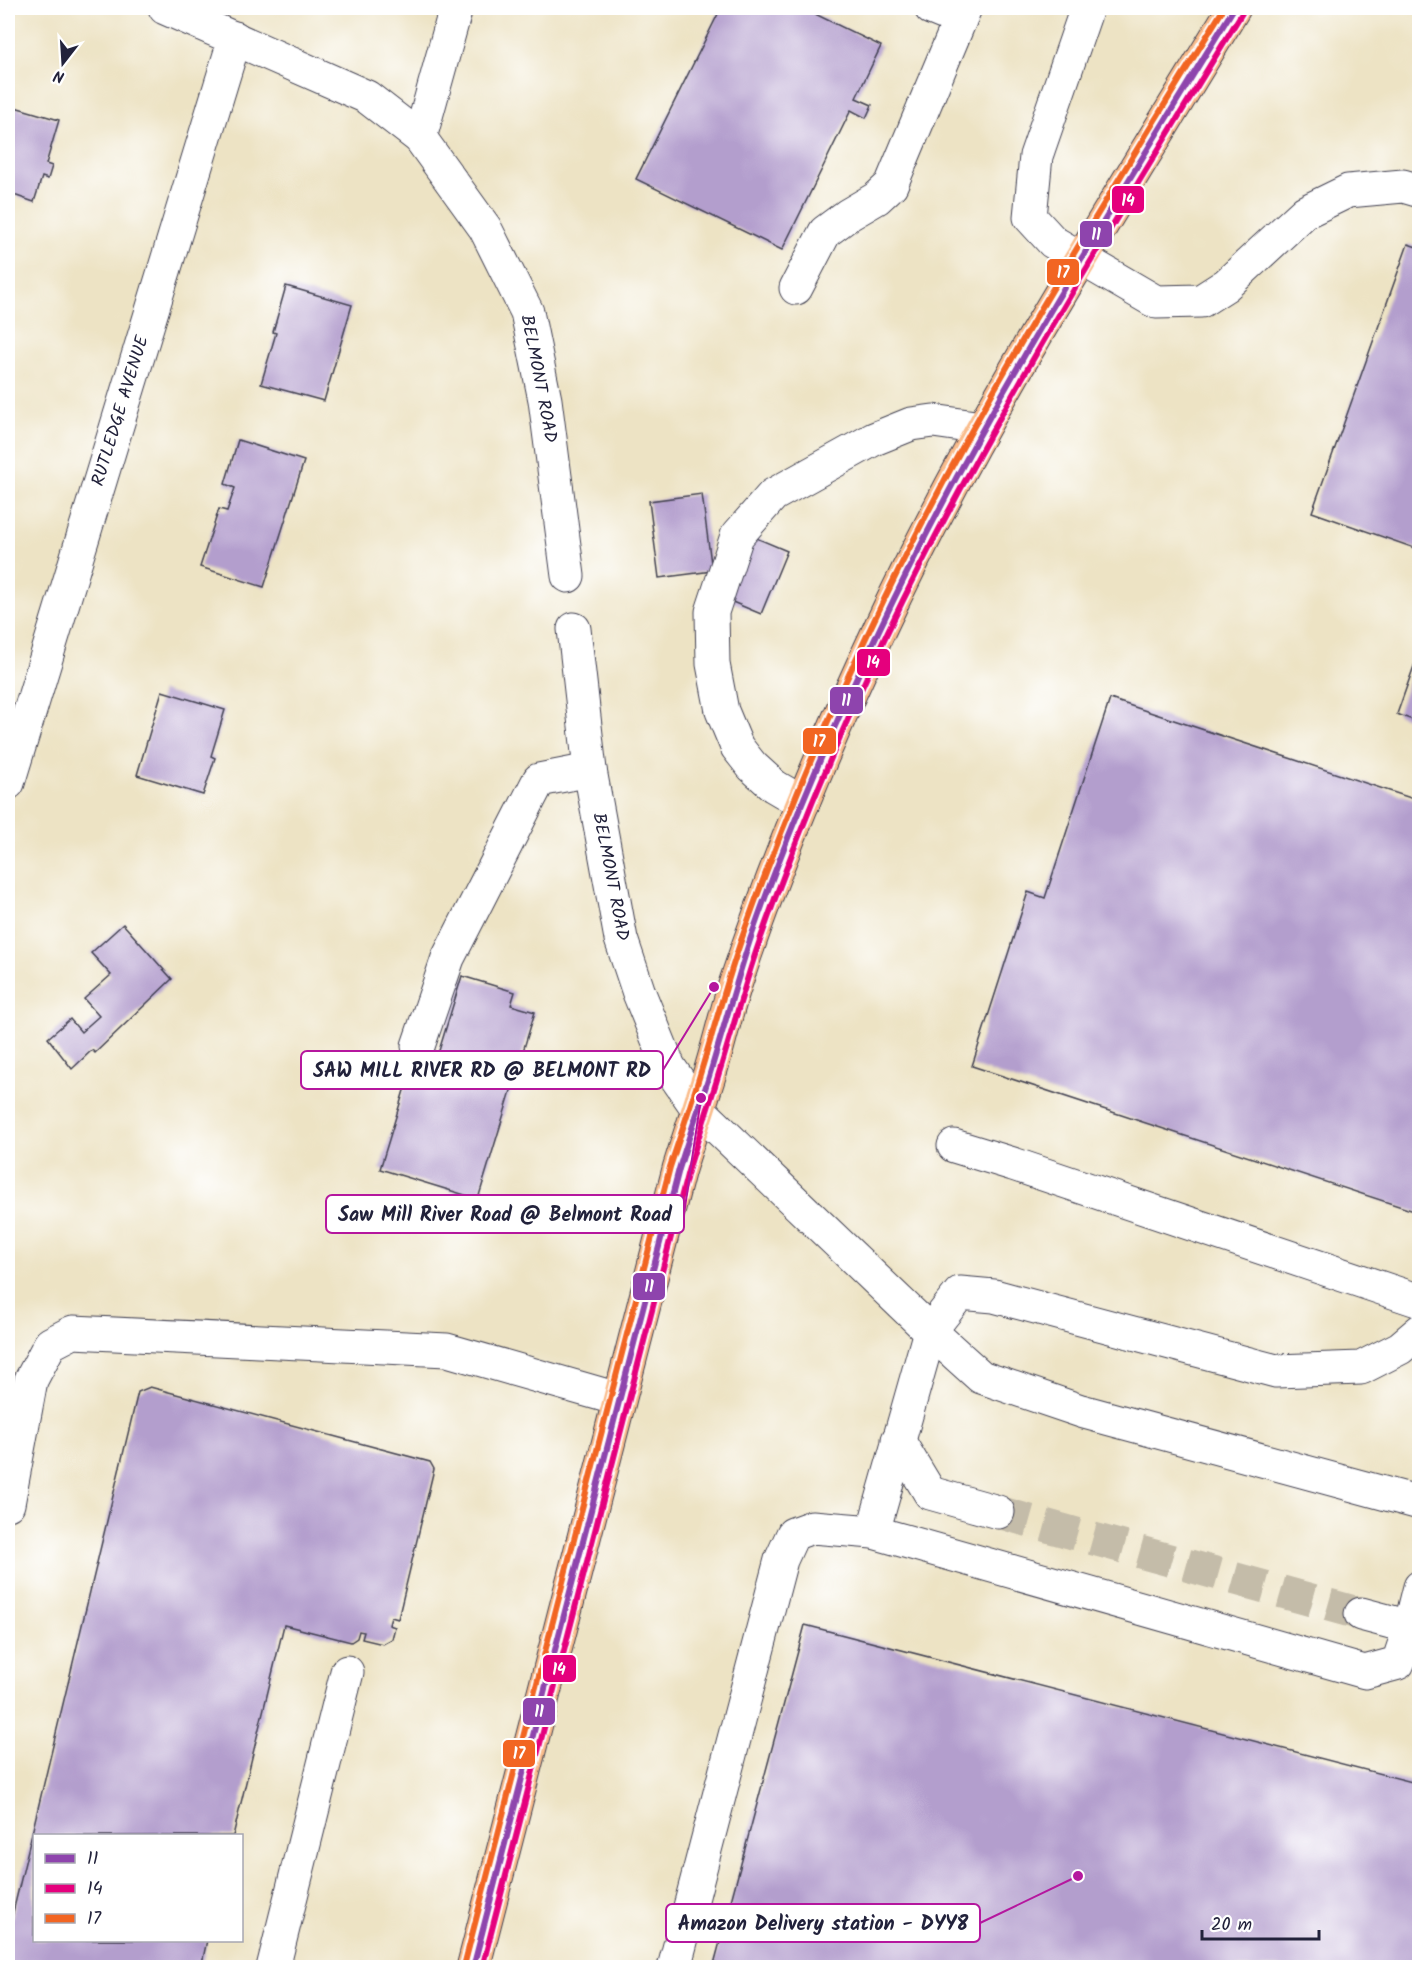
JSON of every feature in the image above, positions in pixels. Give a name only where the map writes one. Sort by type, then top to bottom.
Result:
[{"type":"main road","points":[[473,1968],[667,1210],[735,985],[803,802],[880,628],[932,522],[982,428],[1234,8]]},
{"type":"street","name":"BELMONT ROAD","points":[[165,8],[367,97],[420,138],[485,228],[527,312],[545,400],[568,576]]},
{"type":"street","points":[[420,138],[456,8]]},
{"type":"street","points":[[1087,8],[1036,156],[1030,217],[1053,242],[1156,302],[1201,302],[1226,285],[1305,212],[1348,191],[1403,186],[1419,191]]},
{"type":"street","points":[[796,288],[825,232],[877,198],[891,185],[952,12]]},
{"type":"street","name":"RUTLEDGE AVENUE","points":[[8,783],[235,38]]},
{"type":"street","points":[[803,802],[774,786],[752,766],[737,747],[722,711],[713,664],[712,612],[737,536],[773,495],[874,439],[911,424],[933,421],[982,428]]},
{"type":"street","name":"BELMONT ROAD","points":[[574,629],[590,770],[621,939],[639,993],[669,1067],[698,1109],[981,1377],[1081,1411],[1419,1503]]},
{"type":"street","points":[[418,1046],[448,958],[540,780],[590,770]]},
{"type":"street","points":[[954,1146],[1419,1301]]},
{"type":"street","points":[[873,1532],[930,1331],[960,1293],[994,1296],[1276,1371],[1361,1368],[1400,1348],[1419,1331]]},
{"type":"street","points":[[8,1503],[31,1380],[50,1344],[73,1332],[447,1350],[618,1400]]},
{"type":"street","points":[[898,1440],[930,1493],[998,1512]]},
{"type":"street","points":[[674,1968],[781,1560],[794,1534],[812,1527],[873,1532],[1365,1672],[1398,1663],[1410,1627],[1419,1587]]},
{"type":"street","points":[[1361,1614],[1410,1627]]},
{"type":"street","points":[[273,1968],[347,1672]]},
{"type":"building","points":[[721,8],[803,8],[881,46],[856,98],[872,105],[866,118],[851,110],[782,250],[636,179]]},
{"type":"building","points":[[8,105],[59,120],[46,164],[52,166],[48,179],[42,177],[34,202],[8,193]]},
{"type":"building","points":[[1408,244],[1420,248],[1420,550],[1312,512]]},
{"type":"building","points":[[286,286],[352,305],[324,401],[261,384],[276,333],[273,332]]},
{"type":"building","points":[[238,440],[304,461],[264,587],[200,567],[219,509],[227,511],[235,488],[225,484]]},
{"type":"building","points":[[702,494],[712,571],[659,578],[649,501]]},
{"type":"building","points":[[749,535],[787,551],[761,614],[723,598]]},
{"type":"building","points":[[1420,652],[1420,723],[1397,714]]},
{"type":"building","points":[[162,691],[225,710],[211,756],[215,758],[203,795],[137,775]]},
{"type":"building","points":[[1110,699],[1420,801],[1420,1213],[972,1066],[1028,892],[1045,898]]},
{"type":"building","points":[[123,924],[172,979],[95,1053],[92,1050],[72,1069],[48,1038],[70,1019],[81,1032],[99,1016],[84,999],[111,975],[91,953]]},
{"type":"building","points":[[462,976],[515,992],[511,1005],[535,1012],[478,1199],[380,1169],[413,1061],[434,1067]]},
{"type":"building","points":[[150,1387],[430,1462],[434,1469],[398,1619],[391,1617],[389,1625],[395,1627],[392,1639],[383,1644],[362,1639],[364,1632],[359,1631],[357,1638],[351,1642],[284,1625],[233,1834],[33,1834],[33,1942],[207,1942],[201,1968],[8,1968],[8,1933],[138,1392]]},
{"type":"building","points":[[805,1625],[1420,1784],[1420,1968],[713,1968]]},
{"type":"tunnel","points":[[998,1512],[1361,1614]]},
{"type":"transit line","name":"17","points":[[464,1966],[670,1167],[738,949],[773,854],[854,664],[951,468],[1039,312],[1224,8]]},
{"type":"transit line","name":"11","points":[[473,1968],[679,1169],[750,940],[779,860],[862,666],[919,548],[961,469],[1049,314],[1234,8]]},
{"type":"transit line","name":"14","points":[[482,1968],[688,1171],[754,959],[788,864],[870,669],[969,473],[1057,318],[1242,13]]},
{"type":"place","name":"SAW MILL RIVER RD @ BELMONT RD","points":[[714,987]]},
{"type":"place","name":"Saw Mill River Road @ Belmont Road","points":[[701,1098]]},
{"type":"place","name":"Amazon Delivery station - DYY8","points":[[1078,1876]]}]
